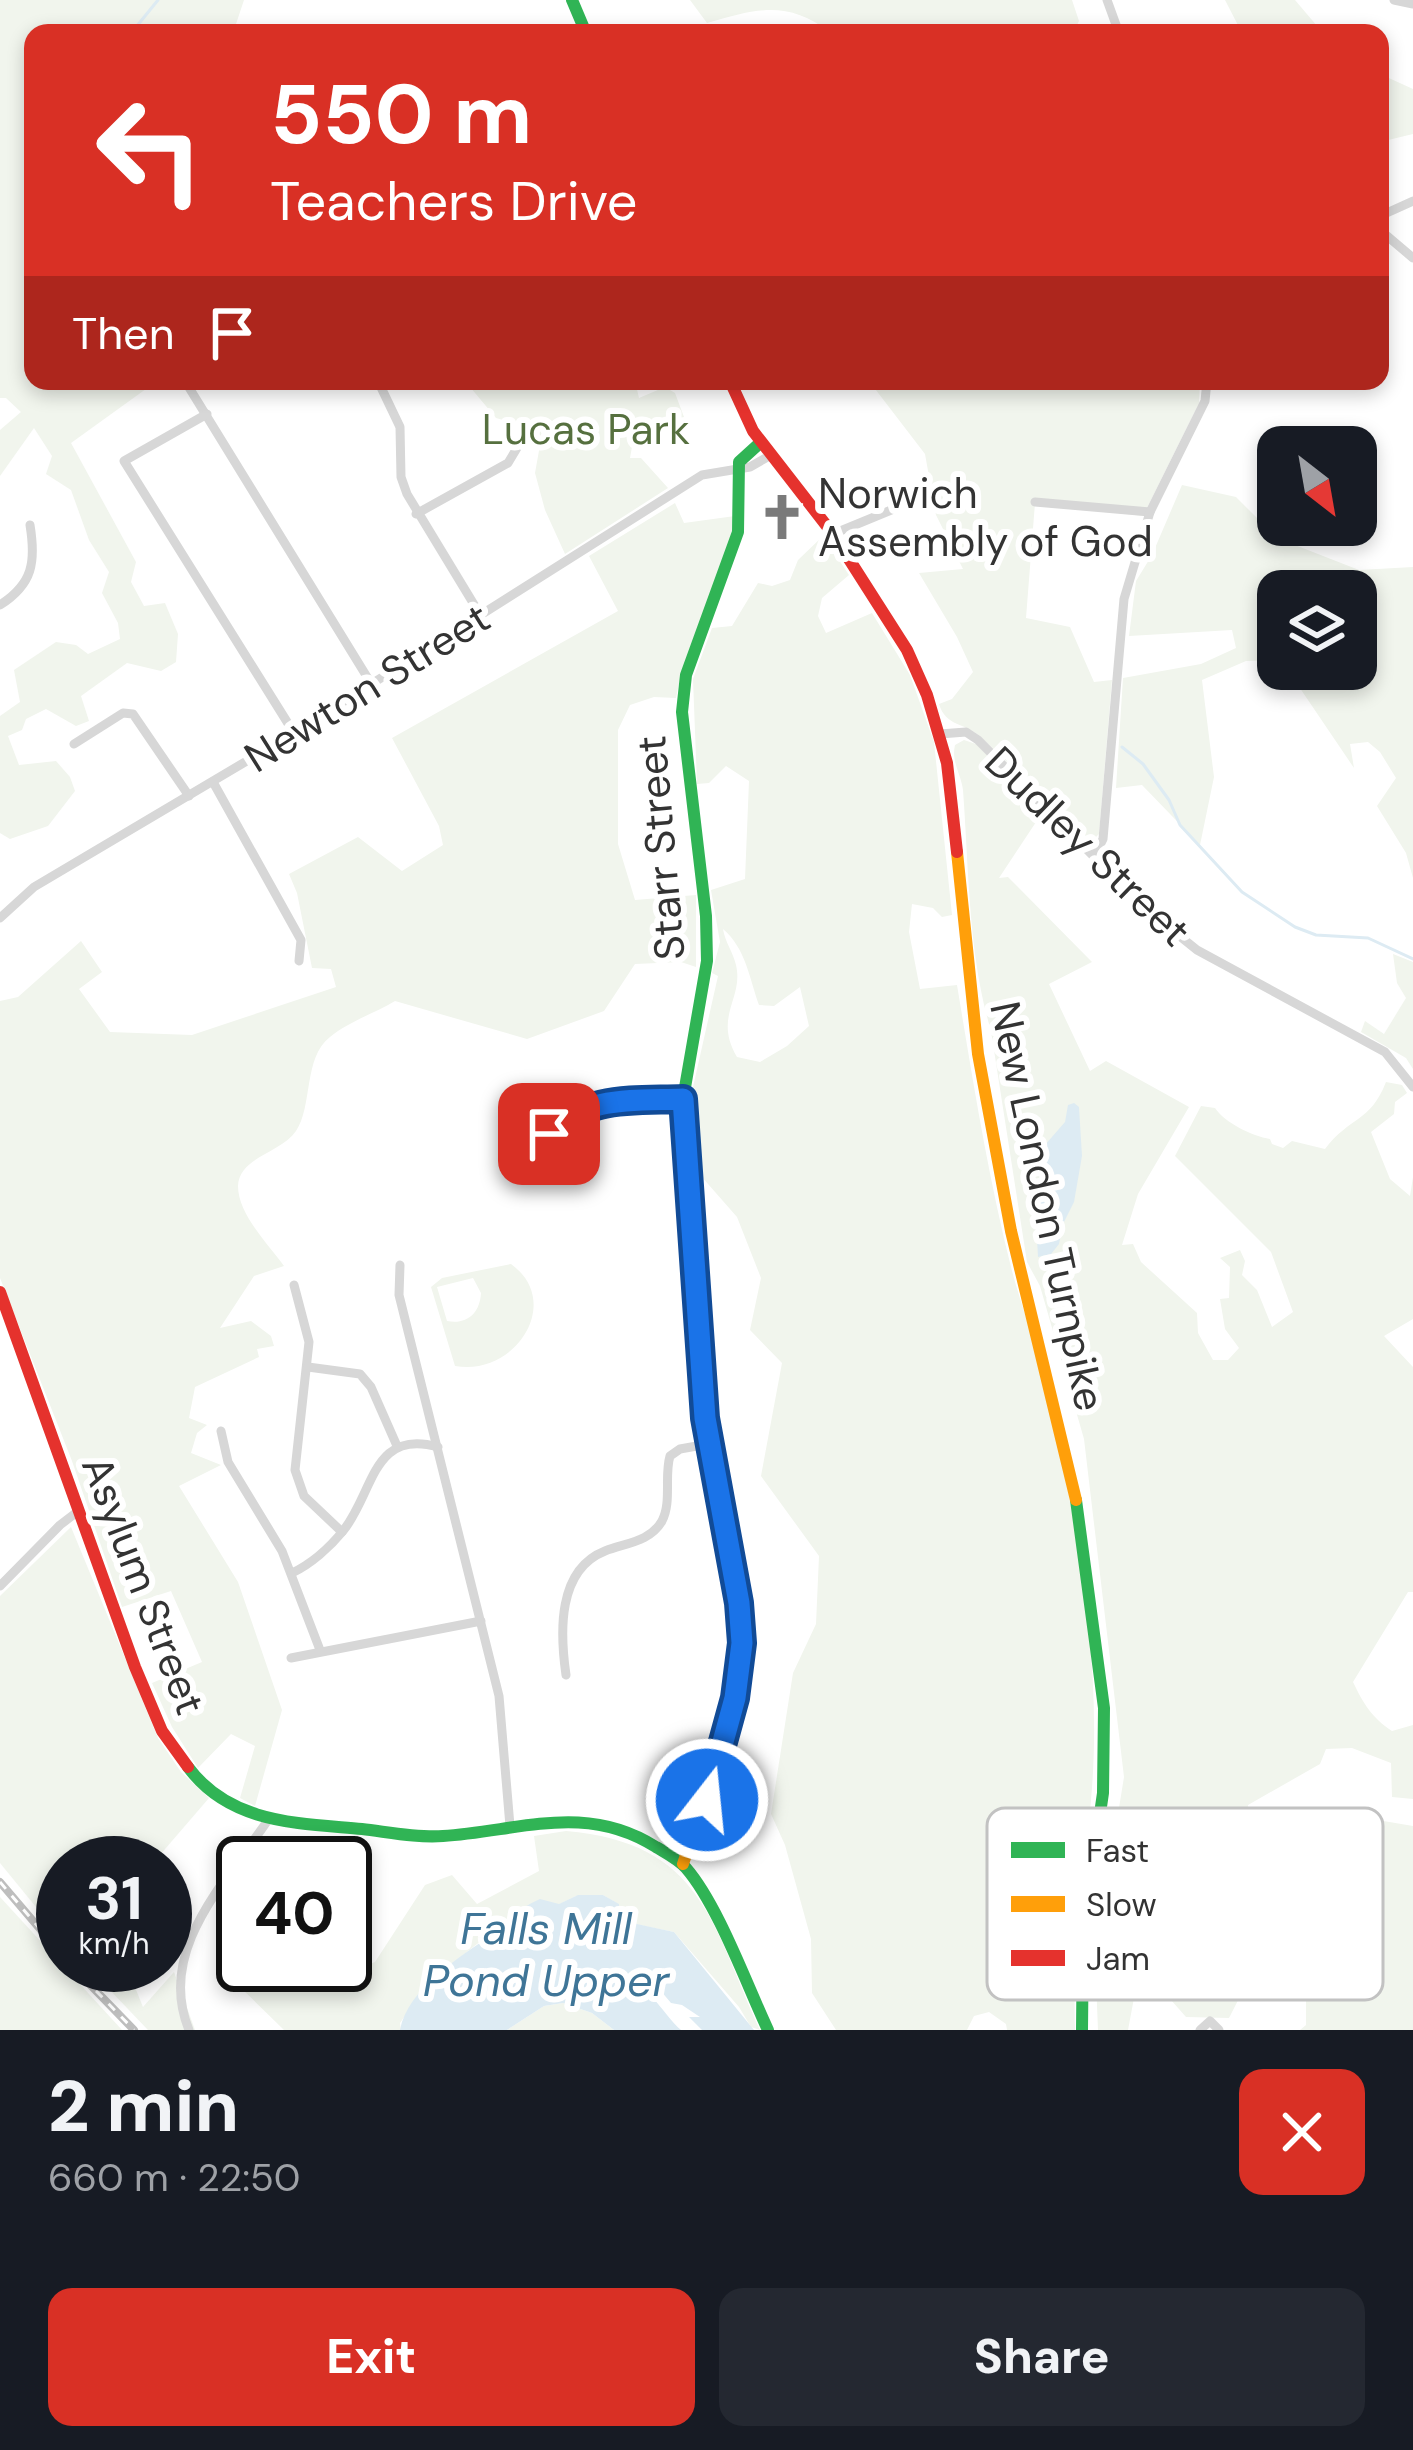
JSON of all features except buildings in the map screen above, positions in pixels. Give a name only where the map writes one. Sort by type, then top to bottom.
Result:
[{"type":"street","points":[[1394,0],[1413,4]]},
{"type":"street","points":[[1389,238],[1413,258]]},
{"type":"street","points":[[191,390],[373,685]]},
{"type":"street","points":[[382,390],[400,428],[401,477],[416,514],[481,616]]},
{"type":"street","name":"New London Turnpike","points":[[735,390],[761,442],[833,534],[907,650],[940,734],[953,799],[977,1054],[1011,1231],[1074,1482],[1104,1708],[1101,1808]]},
{"type":"street","points":[[1096,855],[1103,839],[1124,599],[1150,512],[1206,390]]},
{"type":"street","points":[[207,414],[124,461],[294,734]]},
{"type":"street","points":[[738,468],[741,458],[761,442]]},
{"type":"street","points":[[416,514],[508,464],[517,448]]},
{"type":"street","points":[[738,468],[771,455]]},
{"type":"street","name":"Newton Street","points":[[0,918],[34,886],[294,734],[701,475],[738,468]]},
{"type":"street","name":"Starr Street","points":[[682,1864],[725,1736],[742,1643],[734,1574],[708,1444],[683,1099],[707,961],[682,712],[686,675],[735,545],[740,519],[738,468]]},
{"type":"street","points":[[1035,502],[1150,512]]},
{"type":"street","points":[[833,534],[896,508]]},
{"type":"street","points":[[0,605],[21,589],[32,572],[31,525]]},
{"type":"street","points":[[74,743],[123,713],[133,714],[189,796]]},
{"type":"street","name":"Dudley Street","points":[[940,734],[966,732],[978,740],[1146,909],[1197,950],[1374,1045],[1413,1087]]},
{"type":"street","points":[[213,782],[301,940],[299,961]]},
{"type":"street","points":[[536,1160],[553,1130],[582,1108],[683,1099]]},
{"type":"street","points":[[400,1265],[399,1295],[500,1696],[509,1826]]},
{"type":"street","points":[[294,1285],[309,1342],[297,1484],[342,1532]]},
{"type":"street","name":"Asylum Street","points":[[0,1292],[135,1667],[162,1731],[200,1783],[225,1801],[268,1820],[439,1837],[570,1820],[602,1823],[637,1835],[682,1864],[720,1923],[768,2030]]},
{"type":"street","points":[[308,1366],[360,1374],[397,1446]]},
{"type":"street","points":[[220,1431],[228,1462],[292,1573],[320,1651]]},
{"type":"street","points":[[292,1573],[305,1567],[342,1532],[383,1456],[397,1446],[424,1443],[438,1447]]},
{"type":"street","points":[[566,1675],[561,1639],[568,1595],[578,1570],[601,1553],[636,1542],[654,1530],[664,1514],[670,1456],[680,1449],[708,1444]]},
{"type":"street","points":[[0,1586],[77,1512]]},
{"type":"street","points":[[290,1658],[481,1621]]},
{"type":"street","points":[[189,2030],[181,1960],[191,1933],[268,1820]]},
{"type":"street","name":"New London Turnpike","points":[[1082,2000],[1082,2030]]},
{"type":"street","points":[[1200,2030],[1210,2021],[1219,2030]]},
{"type":"green space","points":[[0,0],[244,0],[236,24],[24,24],[24,390],[145,390],[71,443],[136,562],[131,582],[144,606],[165,603],[178,634],[176,662],[161,671],[127,663],[81,696],[89,721],[76,726],[46,709],[8,736],[19,765],[56,761],[75,791],[48,826],[10,839],[0,833],[0,716],[20,702],[14,670],[56,642],[76,645],[88,654],[120,639],[118,623],[102,593],[109,572],[89,540],[71,490],[46,474],[52,456],[34,428],[0,476],[0,430],[21,412],[0,398]]},
{"type":"green space","points":[[690,0],[1072,0],[1079,21],[818,24],[801,15],[772,10],[707,23]]},
{"type":"green space","points":[[1225,0],[1295,0],[1315,24],[1237,24]]},
{"type":"green space","points":[[1389,78],[1413,89],[1413,134],[1389,140]]},
{"type":"green space","name":"Lucas Park","points":[[473,390],[637,390],[639,398],[670,390],[687,425],[675,430],[663,421],[635,430],[630,458],[641,458],[668,488],[565,554],[535,473],[540,445],[530,428],[496,418]]},
{"type":"green space","points":[[876,390],[1200,390],[1199,403],[1143,516],[1035,503],[1026,618],[1070,627],[1094,682],[1112,680],[1095,838],[1083,839],[981,737],[942,711],[939,704],[952,699],[973,672],[919,573],[963,569],[936,515],[925,454]]},
{"type":"green space","points":[[1182,485],[1236,497],[1257,518],[1257,546],[1298,546],[1359,570],[1257,570],[1257,661],[1202,680],[1214,777],[1200,845],[1142,785],[1116,788],[1123,678],[1201,664],[1236,648],[1232,630],[1129,636],[1136,581]]},
{"type":"green space","points":[[675,503],[684,523],[735,516],[676,698],[654,697],[630,705],[618,730],[618,844],[635,900],[696,895],[696,967],[681,962],[635,964],[604,1011],[527,1039],[395,1001],[345,1027],[321,1046],[296,1131],[240,1176],[243,1207],[284,1266],[254,1276],[220,1328],[251,1321],[271,1336],[274,1346],[257,1349],[259,1357],[195,1387],[189,1418],[207,1425],[197,1433],[191,1453],[221,1465],[179,1486],[238,1582],[282,1710],[255,1806],[240,1798],[255,1746],[231,1734],[198,1768],[172,1727],[152,1683],[202,1662],[171,1591],[122,1607],[72,1461],[0,1278],[0,1001],[18,997],[81,941],[102,972],[79,989],[110,1032],[192,1035],[336,987],[331,969],[312,968],[289,874],[358,837],[402,871],[443,845],[439,826],[392,738],[618,611],[589,556]]},
{"type":"green space","points":[[823,536],[849,575],[822,598],[818,616],[826,633],[872,613],[910,675],[934,742],[952,915],[942,917],[933,908],[912,904],[909,932],[920,989],[957,985],[1003,1236],[1042,1370],[1071,1507],[1093,1694],[1090,1808],[987,1808],[987,2000],[1074,2000],[1075,2030],[1007,2030],[989,2012],[974,2016],[967,2030],[836,2030],[812,1993],[811,1939],[785,1845],[771,1814],[793,1673],[816,1624],[819,1556],[761,1476],[782,1363],[750,1330],[761,1278],[737,1217],[701,1176],[691,1096],[718,976],[712,973],[720,942],[711,890],[745,879],[749,781],[726,766],[709,783],[697,784],[693,679],[712,628],[732,626],[758,583],[772,586],[790,580],[798,560]],"holes":[[[723,929],[737,945],[759,1005],[774,1006],[800,987],[809,1026],[760,1062],[737,1057],[730,1043],[728,1019],[737,977]]]},
{"type":"green space","points":[[1413,567],[1413,878],[1406,853],[1377,806],[1396,778],[1368,742],[1350,744],[1354,768],[1301,690],[1377,690],[1377,570],[1359,570]]},
{"type":"green space","points":[[964,740],[976,744],[1042,813],[999,878],[1008,877],[1092,962],[1049,984],[1090,1071],[1106,1061],[1189,1107],[1138,1194],[1122,1245],[1133,1244],[1141,1262],[1197,1313],[1198,1333],[1213,1360],[1228,1360],[1239,1348],[1225,1329],[1220,1299],[1229,1298],[1230,1267],[1220,1258],[1240,1250],[1245,1261],[1242,1275],[1257,1290],[1272,1327],[1293,1312],[1271,1252],[1175,1156],[1201,1106],[1215,1108],[1240,1128],[1283,1148],[1292,1141],[1325,1149],[1366,1113],[1386,1082],[1402,1085],[1407,1093],[1395,1102],[1394,1114],[1371,1132],[1390,1179],[1410,1196],[1413,1177],[1413,1319],[1384,1336],[1413,1367],[1413,1592],[1408,1592],[1353,1682],[1385,1726],[1392,1731],[1413,1725],[1413,1799],[1392,1797],[1391,1763],[1352,1748],[1326,1749],[1320,1764],[1248,1808],[1119,1808],[1124,1777],[1084,1439],[1040,1286],[1027,1262],[978,972],[955,745]]},
{"type":"green space","points":[[1393,954],[1413,962],[1413,1069],[1406,1058],[1361,1032],[1365,1021],[1384,1034],[1406,998],[1397,983]]},
{"type":"green space","points":[[511,1264],[526,1280],[533,1298],[532,1316],[513,1349],[477,1366],[455,1366],[431,1287],[442,1278]],"holes":[[[473,1278],[481,1293],[471,1316],[447,1321],[437,1287]]]},
{"type":"green space","points":[[71,1527],[158,1738],[181,1772],[209,1798],[176,1836],[36,1836],[36,1907],[0,1863],[0,1596]]},
{"type":"green space","points":[[1383,1821],[1413,1826],[1413,2030],[1300,2030],[1306,2025],[1306,2000],[1383,2000]]},
{"type":"green space","points":[[566,1831],[611,1839],[647,1852],[674,1871],[713,1923],[760,2030],[751,2027],[674,1932],[610,1919],[605,1911],[619,1911],[618,1904],[603,1895],[521,1909],[428,1983],[400,2023],[401,2030],[284,2030],[245,1992],[372,1992],[372,1963],[425,1885],[452,1875],[477,1904],[539,1871],[534,1836]]},
{"type":"green space","points":[[0,1897],[36,1936],[36,1992],[87,1992],[122,2030],[0,2030]]},
{"type":"green space","points":[[112,1992],[137,1992],[143,2007],[156,1992],[181,1992],[195,2030],[148,2030]]},
{"type":"green space","points":[[1097,2000],[1134,2000],[1128,2030],[1098,2030]]},
{"type":"green space","points":[[1171,2000],[1238,2000],[1229,2018],[1186,2017]]},
{"type":"green space","points":[[563,2003],[592,2013],[614,2030],[507,2030],[544,2006]]},
{"type":"water","points":[[1068,1105],[1079,1107],[1082,1156],[1074,1202],[1059,1244],[1051,1254],[1038,1257],[1037,1239],[1043,1225],[1037,1214],[1045,1145],[1065,1122]]},
{"type":"water","name":"Falls Mill Pond Upper","points":[[578,1895],[603,1895],[619,1904],[619,1911],[605,1911],[609,1918],[674,1932],[754,2030],[702,2030],[689,2017],[700,2017],[671,2003],[655,1984],[643,1980],[637,1985],[681,2030],[614,2030],[592,2013],[563,2003],[544,2006],[507,2030],[400,2030],[413,2001],[451,1963],[540,1899],[559,1904]]},
{"type":"waterway","points":[[138,24],[158,0]]},
{"type":"waterway","points":[[1122,747],[1143,764],[1180,825],[1242,892],[1295,927],[1316,935],[1368,938],[1413,959]]},
{"type":"railway","points":[[0,1882],[36,1924]]},
{"type":"railway","points":[[97,1992],[134,2030]]},
{"type":"traffic: fast","points":[[572,0],[582,24]]},
{"type":"traffic: fast","points":[[687,1153],[683,1099],[707,961],[682,712],[686,675],[738,532],[739,462],[761,442]]},
{"type":"traffic: fast","points":[[1076,1500],[1104,1708],[1101,1808]]},
{"type":"traffic: fast","points":[[188,1767],[224,1800],[290,1822],[423,1836],[578,1822],[630,1833],[676,1859],[698,1884],[768,2030]]},
{"type":"traffic: fast","points":[[1082,2000],[1082,2030]]},
{"type":"traffic: slow","points":[[957,852],[978,1054],[1011,1231],[1076,1500]]},
{"type":"traffic: slow","points":[[683,1864],[725,1736],[742,1643],[735,1574],[705,1418],[687,1153]]},
{"type":"traffic: jam","points":[[734,390],[753,431],[833,534],[907,650],[927,695],[947,763],[957,852]]},
{"type":"traffic: jam","points":[[0,1292],[135,1667],[162,1731],[188,1767]]},
{"type":"place","name":"Norwich Assembly of God","points":[[782,517]]},
{"type":"route","points":[[549,1134],[593,1104],[683,1099],[705,1418],[742,1643],[735,1698],[707,1800]]}]
